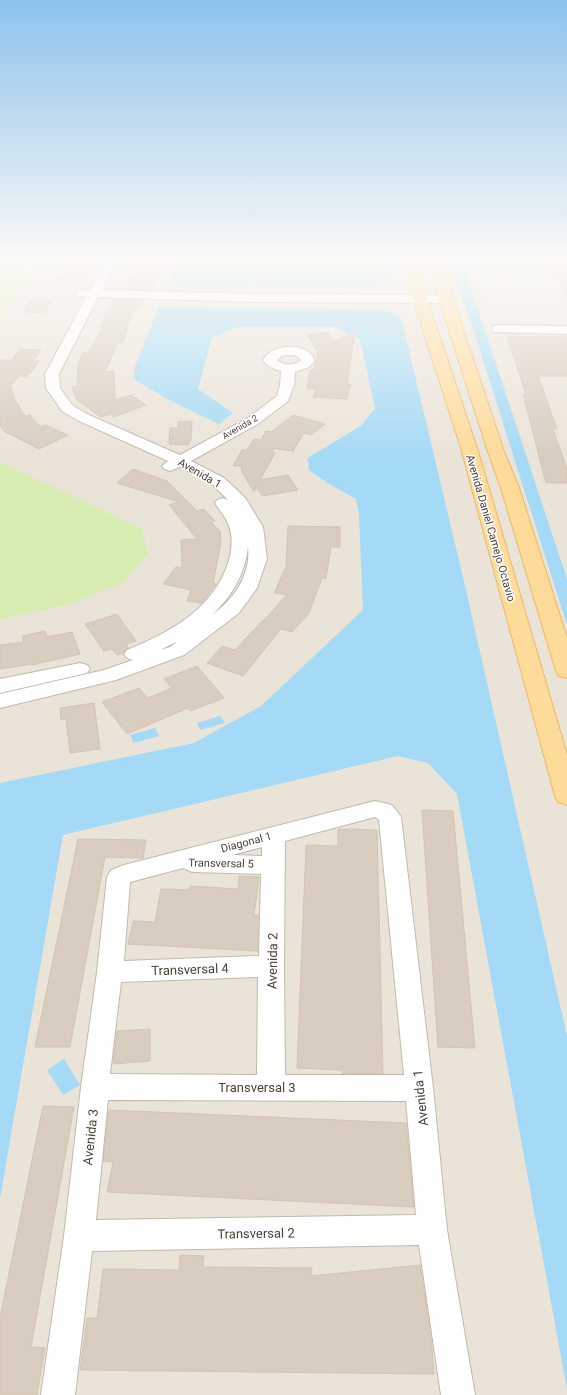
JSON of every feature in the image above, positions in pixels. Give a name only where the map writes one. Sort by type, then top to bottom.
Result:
[{"type":"main road","name":"Avenida Daniel Camejo Octavio","points":[[430,326],[469,448],[567,796]]},
{"type":"main road","points":[[455,326],[496,452],[510,488],[567,671]]},
{"type":"street","name":"Avenida 1","points":[[0,701],[109,675],[177,650],[233,609],[248,588],[258,559],[255,526],[240,502],[218,481],[174,464],[67,408],[53,388],[52,374],[74,326]]},
{"type":"street","points":[[498,329],[567,330]]},
{"type":"street","name":"Avenida 2","points":[[174,464],[253,421],[283,398],[287,385],[288,368]]},
{"type":"street","name":"Avenida 1","points":[[0,686],[102,665],[141,651],[172,636],[200,617],[218,601],[231,581],[238,564],[240,547],[238,525],[230,511],[206,487],[174,464]]},
{"type":"street","name":"Avenida 1","points":[[375,809],[384,811],[390,817],[419,1088],[432,1230],[458,1395]]},
{"type":"street","name":"Diagonal 1","points":[[119,878],[124,874],[168,862],[375,809]]},
{"type":"street","name":"Avenida 2","points":[[272,1087],[271,966],[274,835]]},
{"type":"street","name":"Transversal 5","points":[[168,862],[274,865]]},
{"type":"street","name":"Avenida 3","points":[[58,1395],[79,1236],[95,1088],[110,972],[119,878]]},
{"type":"street","name":"Transversal 4","points":[[110,972],[271,966]]},
{"type":"street","name":"Transversal 3","points":[[95,1088],[419,1088]]},
{"type":"street","name":"Transversal 2","points":[[79,1236],[432,1230]]},
{"type":"shaded area","points":[[0,326],[567,326],[567,1395],[0,1395]]},
{"type":"green space","points":[[0,462],[142,529],[148,554],[122,583],[70,604],[0,619]]},
{"type":"water","points":[[151,326],[403,326],[466,590],[567,1036],[567,1389],[457,794],[428,763],[398,756],[63,835],[0,1198],[0,783],[194,743],[261,706],[363,610],[359,514],[356,499],[329,484],[309,470],[308,458],[362,425],[375,408],[360,339],[336,327],[236,327],[212,338],[198,389],[233,413],[219,424],[167,399],[134,379],[135,366]]},
{"type":"water","points":[[472,326],[483,326],[567,579],[567,625]]},
{"type":"water","points":[[220,716],[225,723],[200,730],[197,723]]},
{"type":"water","points":[[155,728],[159,736],[134,743],[130,735]]},
{"type":"water","points":[[64,1059],[80,1085],[63,1095],[47,1070]]},
{"type":"building","points":[[102,326],[128,326],[123,342],[118,342],[105,372],[114,371],[115,400],[131,395],[146,405],[114,417],[110,414],[101,417],[76,399],[72,387],[77,386],[78,363],[83,352],[88,353],[101,331]]},
{"type":"building","points":[[355,331],[347,384],[351,384],[347,399],[313,397],[316,389],[307,389],[310,370],[314,370],[318,352],[307,335],[328,333],[334,342]]},
{"type":"building","points":[[507,337],[567,337],[567,376],[538,376],[557,429],[553,429],[567,469],[567,483],[546,483],[523,394],[526,394]]},
{"type":"building","points":[[20,349],[41,350],[33,361],[39,361],[33,370],[26,377],[19,376],[11,386],[14,398],[25,416],[30,415],[41,427],[45,425],[68,435],[39,449],[6,433],[0,426],[0,360],[11,360]]},
{"type":"building","points":[[293,415],[325,424],[311,435],[304,433],[293,451],[271,448],[275,453],[260,480],[288,475],[298,490],[262,496],[256,487],[254,492],[242,472],[241,466],[233,466],[242,450],[247,450],[254,439],[261,440],[266,431],[271,432]]},
{"type":"building","points":[[192,421],[191,440],[188,445],[169,444],[170,428],[178,428],[178,422]]},
{"type":"building","points":[[133,469],[167,481],[197,511],[204,509],[215,521],[211,522],[220,531],[221,543],[213,583],[216,584],[202,603],[187,601],[191,590],[163,584],[176,567],[182,568],[181,540],[197,539],[169,505],[179,502],[117,483]]},
{"type":"building","points":[[288,526],[340,527],[340,547],[331,547],[326,578],[322,578],[309,613],[292,632],[281,629],[243,676],[207,663],[222,646],[235,650],[287,595],[274,593],[286,567]]},
{"type":"building","points":[[117,614],[136,641],[126,644],[128,648],[123,653],[117,655],[112,649],[104,651],[85,624]]},
{"type":"building","points":[[45,631],[47,637],[72,632],[80,654],[32,665],[0,669],[0,645],[24,642],[22,636]]},
{"type":"building","points":[[197,666],[224,698],[190,711],[188,708],[127,734],[102,702],[139,688],[148,698],[172,688],[164,679]]},
{"type":"building","points":[[94,703],[100,749],[70,753],[66,719],[61,720],[60,708]]},
{"type":"building","points":[[422,810],[453,811],[475,1048],[438,1047]]},
{"type":"building","points":[[338,829],[377,830],[383,1074],[342,1074],[342,1070],[297,1068],[306,845],[338,846]]},
{"type":"building","points":[[78,839],[146,840],[143,858],[105,857],[70,1047],[35,1047]]},
{"type":"building","points":[[239,876],[259,877],[254,915],[258,915],[258,951],[128,944],[133,921],[155,922],[161,889],[189,890],[190,886],[238,889]]},
{"type":"building","points":[[150,1029],[150,1061],[113,1064],[117,1031]]},
{"type":"building","points":[[43,1106],[74,1107],[31,1347],[45,1348],[37,1395],[0,1395],[0,1318]]},
{"type":"building","points":[[109,1110],[406,1123],[414,1207],[107,1192],[113,1162],[103,1161]]},
{"type":"building","points":[[180,1255],[204,1256],[203,1267],[312,1268],[311,1276],[420,1265],[431,1337],[434,1374],[80,1370],[87,1318],[97,1318],[103,1269],[179,1270]]}]
